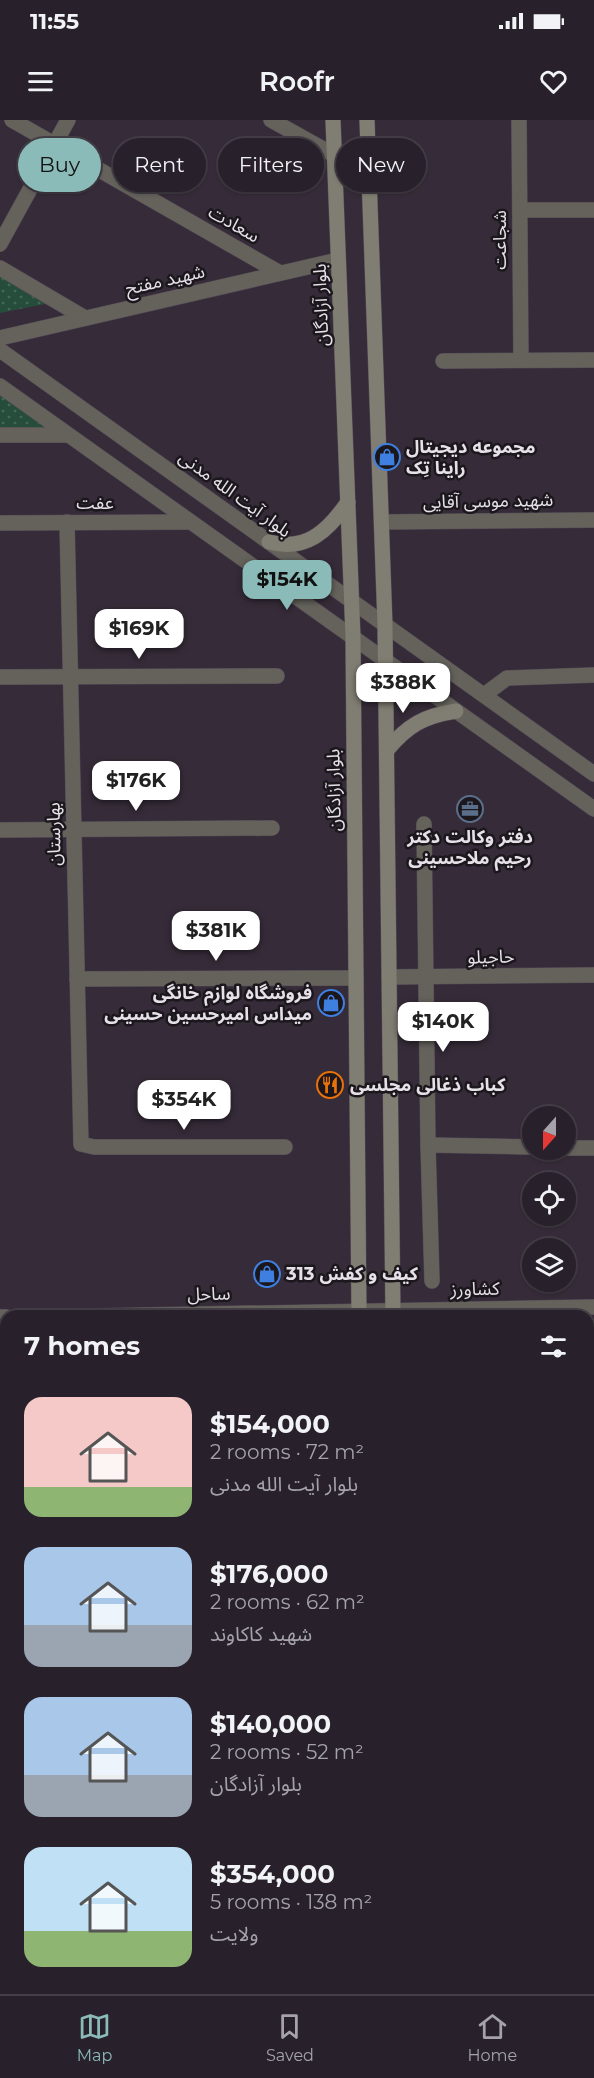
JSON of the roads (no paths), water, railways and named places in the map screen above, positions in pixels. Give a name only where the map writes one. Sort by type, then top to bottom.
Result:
[{"type":"main road","name":"بلوار آزادگان","points":[[333,120],[352,601],[359,1310]]},
{"type":"main road","points":[[367,120],[386,661],[392,1310]]},
{"type":"main road","points":[[269,542],[283,546],[314,537],[327,528],[348,502]]},
{"type":"main road","points":[[387,750],[400,734],[417,722],[436,714],[456,711]]},
{"type":"street","name":"سعادت","points":[[12,120],[44,138]]},
{"type":"street","points":[[58,138],[68,120]]},
{"type":"street","points":[[271,120],[334,155]]},
{"type":"street","name":"شجاعت","points":[[519,120],[521,360]]},
{"type":"street","name":"سعادت","points":[[101,171],[280,273]]},
{"type":"street","points":[[0,244],[28,192]]},
{"type":"street","points":[[520,210],[594,210]]},
{"type":"street","name":"شهید مفتح","points":[[0,338],[338,260]]},
{"type":"street","points":[[0,268],[85,318]]},
{"type":"street","name":"بلوار آیت الله مدنی","points":[[0,350],[594,774]]},
{"type":"street","points":[[443,360],[594,360]]},
{"type":"street","points":[[0,386],[594,809]]},
{"type":"street","points":[[0,435],[68,435]]},
{"type":"street","name":"شهید موسی آقایی","points":[[382,522],[594,520]]},
{"type":"street","name":"بهارستان","points":[[67,522],[81,1144],[94,1147],[285,1147]]},
{"type":"street","name":"عفت","points":[[0,523],[190,522]]},
{"type":"street","points":[[484,695],[507,678],[594,675]]},
{"type":"street","points":[[0,677],[278,676]]},
{"type":"street","points":[[424,824],[432,1281]]},
{"type":"street","points":[[0,830],[272,828]]},
{"type":"street","name":"حاجیلو","points":[[389,977],[594,975]]},
{"type":"street","points":[[77,979],[356,978]]},
{"type":"street","points":[[428,1145],[522,1147]]},
{"type":"street","points":[[576,1148],[594,1148]]},
{"type":"street","name":"کشاورز","points":[[493,1310],[594,1307]]},
{"type":"place","name":"مجموعه دیجیتال راینا تِک","points":[[387,457]]},
{"type":"place","name":"دفتر وکالت دکتر رحیم ملاحسینی","points":[[470,809]]},
{"type":"place","name":"فروشگاه لوازم خانگی میداس امیرحسین حسینی","points":[[331,1003]]},
{"type":"place","name":"کباب ذغالی مجلسی","points":[[330,1085]]},
{"type":"place","name":"کیف و کفش 313","points":[[267,1274]]}]
